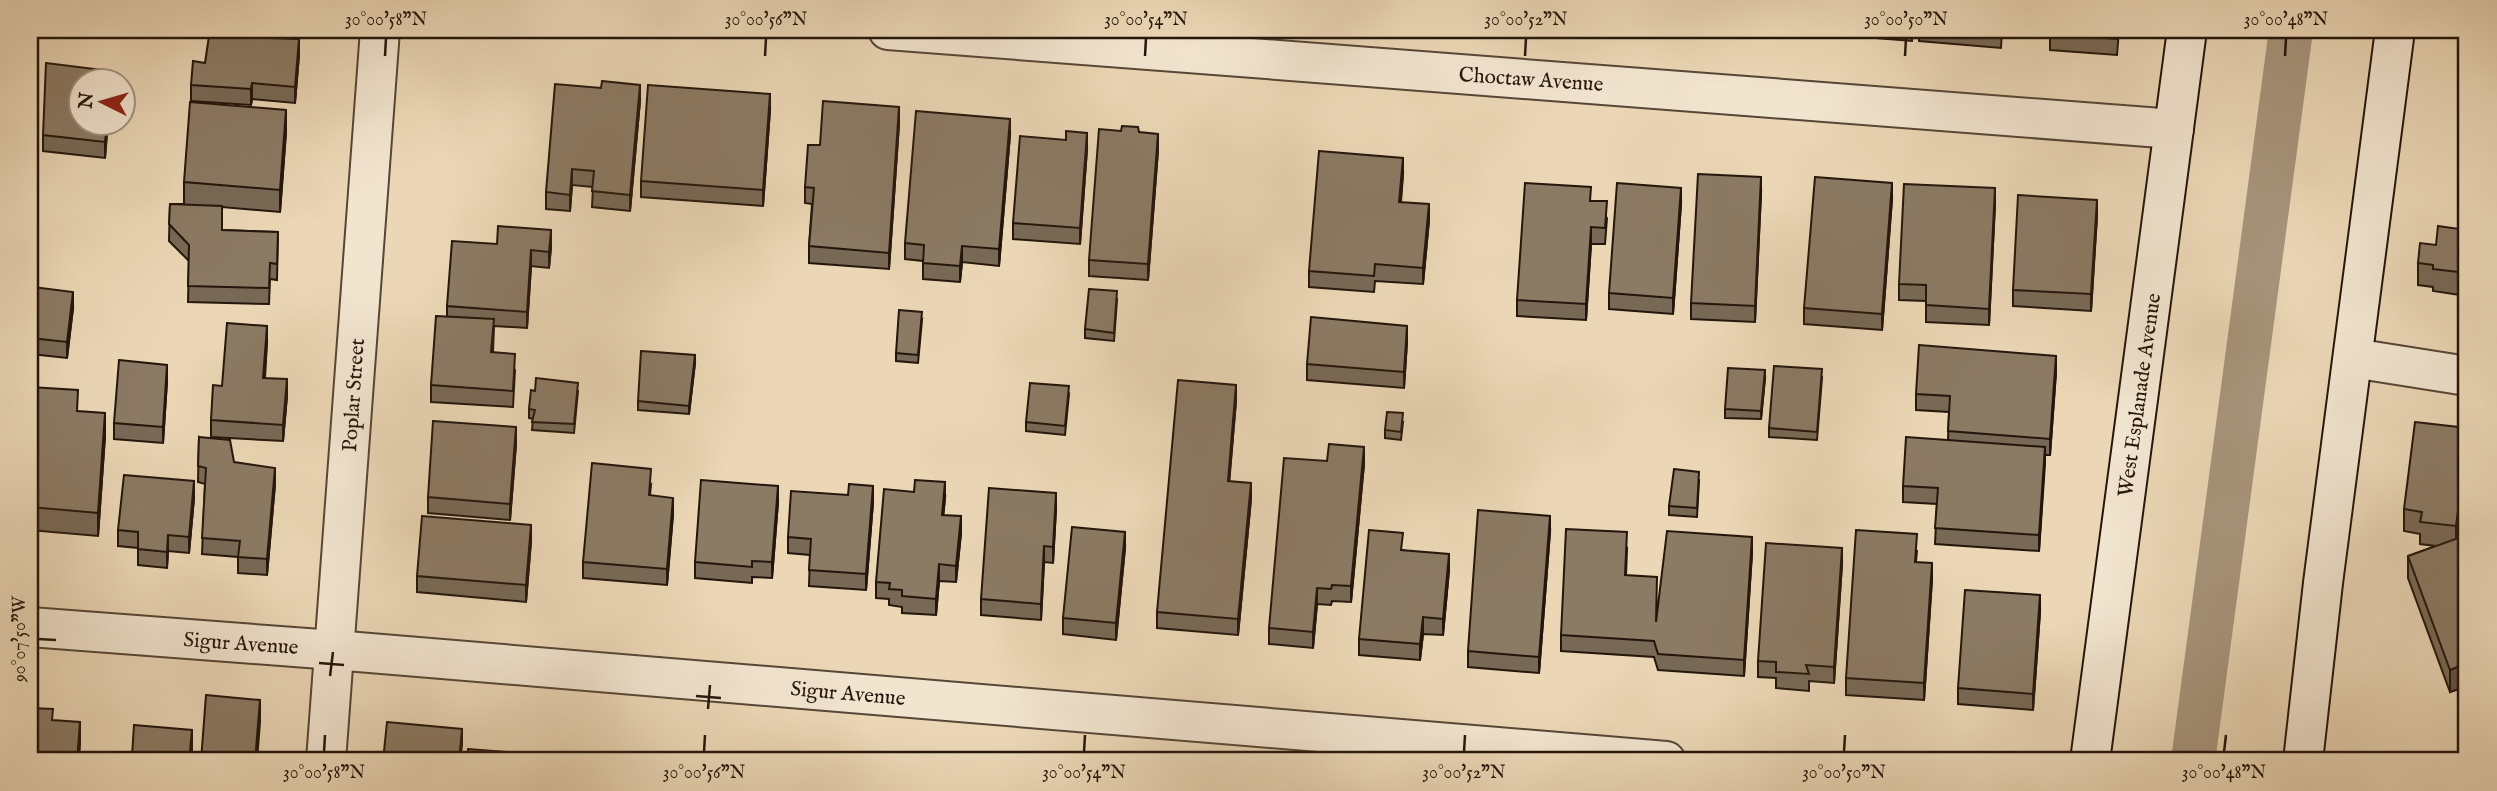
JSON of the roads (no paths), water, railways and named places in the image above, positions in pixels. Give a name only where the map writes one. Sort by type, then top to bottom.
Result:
[{"type":"street","name":"Poplar Street","points":[[326,761],[380,30]]},
{"type":"street","name":"Choctaw Avenue","points":[[888,30],[2174,129]]},
{"type":"street","name":"West Esplanade Avenue","points":[[2090,761],[2187,30]]},
{"type":"street","points":[[2303,761],[2395,30]]},
{"type":"street","points":[[2353,358],[2467,376]]},
{"type":"street","name":"Sigur Avenue","points":[[30,627],[1666,761]]},
{"type":"waterway","points":[[2193,761],[2291,30]]}]
